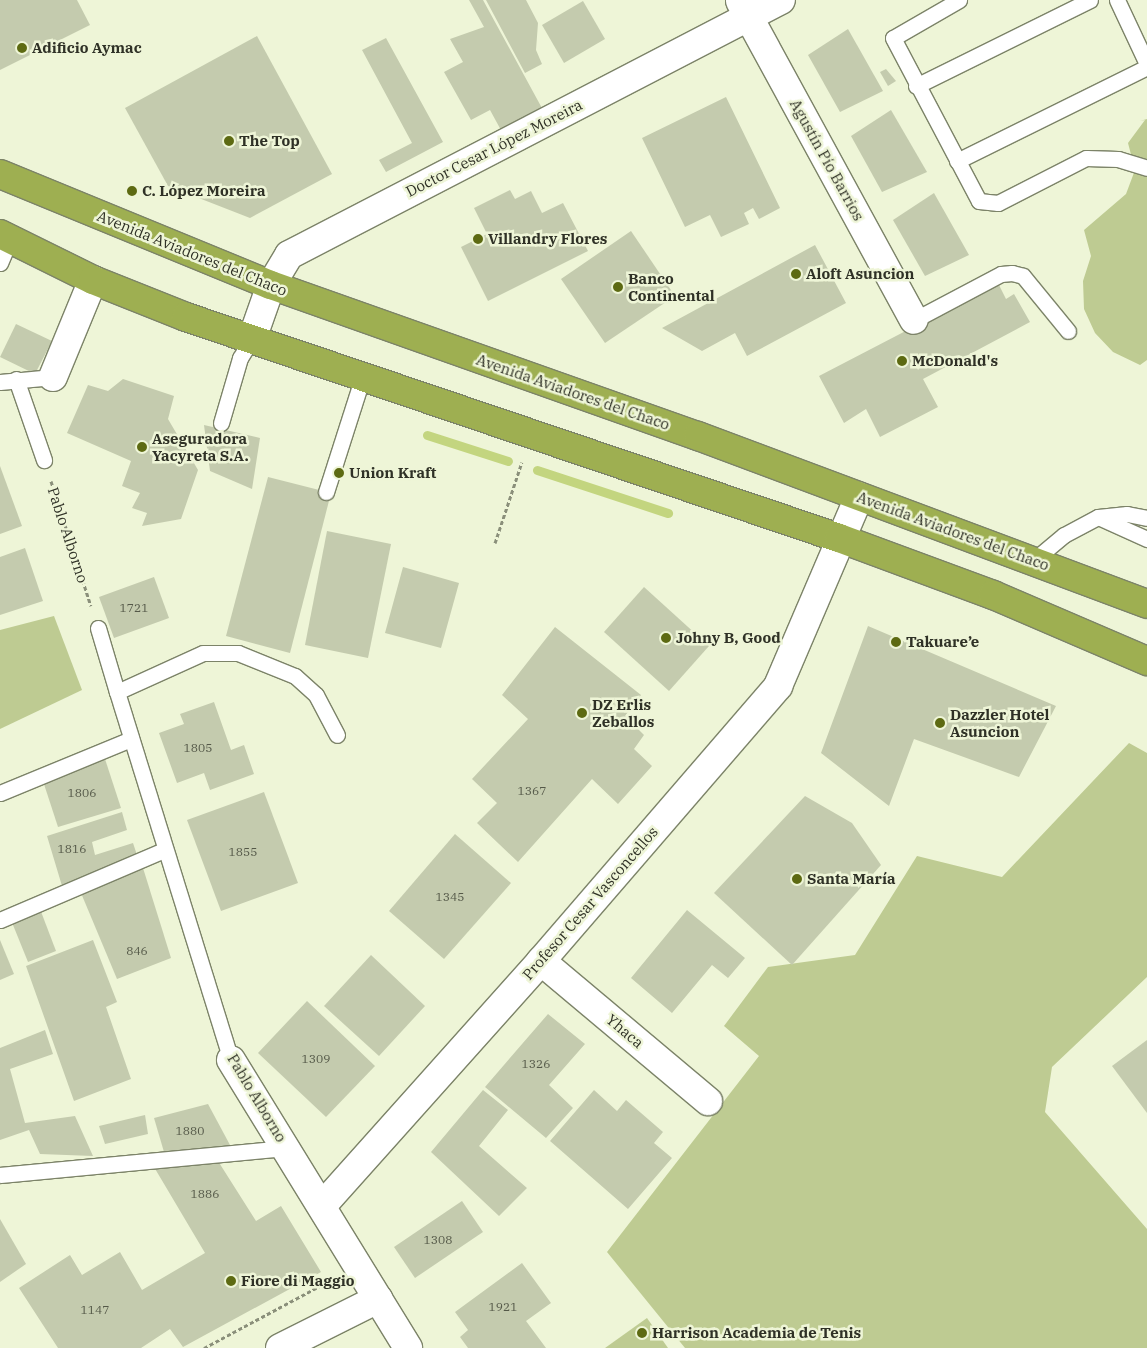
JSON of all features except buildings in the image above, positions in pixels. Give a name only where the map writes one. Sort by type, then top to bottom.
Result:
[{"type":"highway","name":"Avenida Aviadores del Chaco","points":[[7,181],[270,285],[1034,560],[1147,604]]},
{"type":"highway","points":[[3,246],[252,339],[839,538],[993,595],[1147,661]]},
{"type":"street","name":"Doctor Cesar López Moreira","points":[[252,339],[270,285],[282,263],[297,250],[744,8],[782,0]]},
{"type":"street","name":"Agustín Pío Barrios","points":[[744,8],[914,320]]},
{"type":"street","points":[[53,377],[93,280]]},
{"type":"street","name":"Profesor Cesar Vasconcellos","points":[[322,1206],[542,961],[778,686],[839,538],[859,497]]},
{"type":"street","name":"Yhaca","points":[[542,961],[708,1101]]},
{"type":"street","name":"Pablo Alborno","points":[[231,1060],[408,1348]]},
{"type":"street","points":[[280,1348],[378,1298]]},
{"type":"lane","points":[[959,0],[893,38],[916,86],[979,201],[998,203],[1086,158],[1118,159],[1147,168]]},
{"type":"lane","points":[[916,86],[1090,0]]},
{"type":"lane","points":[[957,161],[1147,66],[1117,0]]},
{"type":"lane","points":[[914,320],[1000,274],[1012,273],[1023,276],[1068,331]]},
{"type":"lane","points":[[221,423],[240,358],[252,339]]},
{"type":"lane","points":[[326,492],[363,376]]},
{"type":"lane","points":[[0,382],[53,377]]},
{"type":"lane","points":[[16,379],[44,460]]},
{"type":"lane","points":[[1034,560],[1064,535],[1098,517],[1127,514],[1147,518]]},
{"type":"lane","points":[[1098,517],[1147,539]]},
{"type":"lane","name":"Pablo Alborno","points":[[98,628],[164,850],[231,1060]]},
{"type":"lane","points":[[117,692],[203,653],[238,653],[295,676],[316,695],[337,735]]},
{"type":"lane","points":[[0,794],[131,739]]},
{"type":"lane","points":[[0,920],[164,850]]},
{"type":"lane","points":[[0,1175],[286,1148]]},
{"type":"path","points":[[495,543],[532,433]]},
{"type":"path","name":"Pablo Alborno","points":[[44,460],[98,628]]},
{"type":"green space","points":[[1147,119],[1147,360],[1140,365],[1113,352],[1095,333],[1084,309],[1083,281],[1091,256],[1084,230],[1126,194],[1135,170],[1128,143],[1145,120],[1140,121]]},
{"type":"green space","points":[[54,616],[82,690],[0,729],[0,630]]},
{"type":"green space","points":[[1129,743],[1147,753],[1147,977],[1052,1067],[1045,1112],[1147,1229],[1147,1348],[685,1348],[607,1252],[759,1056],[724,1026],[768,967],[855,955],[917,856],[1002,877]]},
{"type":"green space","name":"Harrison Academia de Tenis","points":[[647,1318],[668,1348],[605,1348]]},
{"type":"waterway","points":[[427,435],[508,461]]},
{"type":"waterway","points":[[537,470],[668,513]]},
{"type":"place","name":"Adificio Aymac","points":[[22,48]]},
{"type":"place","name":"The Top","points":[[229,141]]},
{"type":"place","name":"C. López Moreira","points":[[132,191]]},
{"type":"place","name":"Villandry Flores","points":[[478,239]]},
{"type":"place","name":"Aloft Asuncion","points":[[796,274]]},
{"type":"place","name":"Banco Continental","points":[[618,287]]},
{"type":"place","name":"McDonald's","points":[[902,361]]},
{"type":"place","name":"Aseguradora Yacyreta S.A.","points":[[142,447]]},
{"type":"place","name":"Union Kraft","points":[[339,473]]},
{"type":"place","name":"Johny B, Good","points":[[666,638]]},
{"type":"place","name":"Takuare’e","points":[[896,642]]},
{"type":"place","name":"DZ Erlis Zeballos","points":[[582,713]]},
{"type":"place","name":"Dazzler Hotel Asuncion","points":[[940,723]]},
{"type":"place","name":"Santa María","points":[[797,879]]},
{"type":"place","name":"Fiore di Maggio","points":[[231,1281]]},
{"type":"place","name":"Harrison Academia de Tenis","points":[[642,1333]]}]
